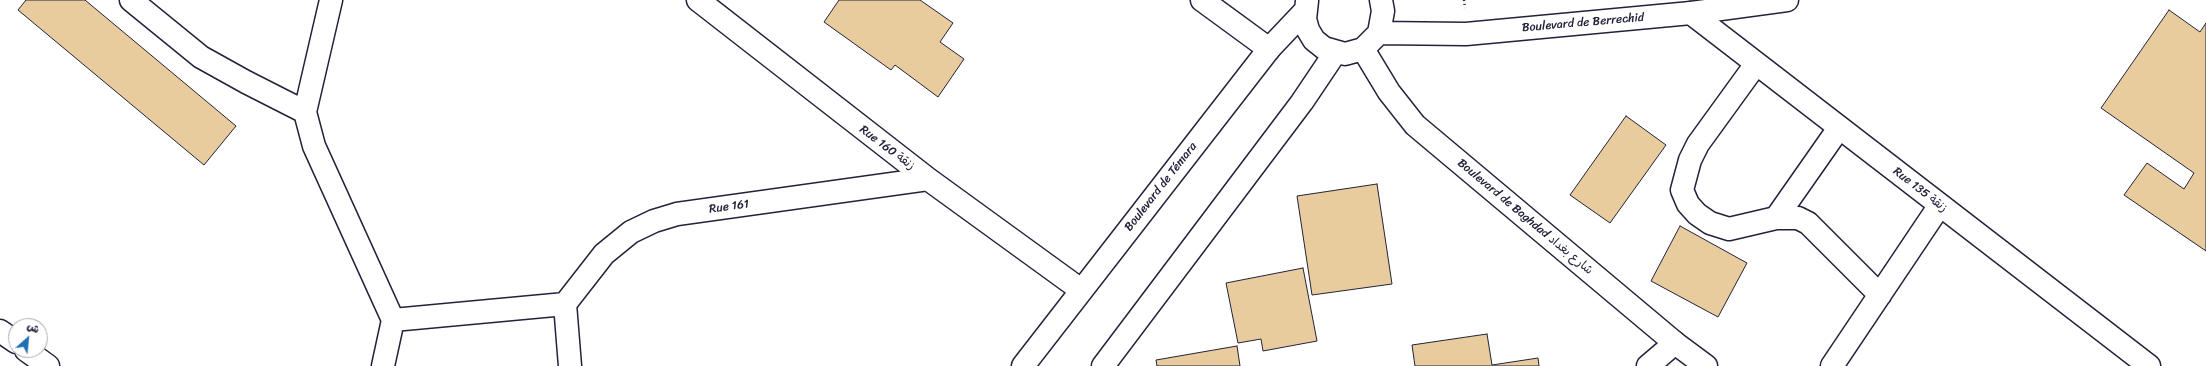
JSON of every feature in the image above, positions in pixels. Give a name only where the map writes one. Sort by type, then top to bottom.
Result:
[{"type":"street","points":[[131,0],[201,57],[305,112]]},
{"type":"street","points":[[331,0],[305,112],[314,146],[393,320],[383,366]]},
{"type":"street","points":[[1202,0],[1269,49]]},
{"type":"street","points":[[1306,6],[1308,30],[1314,40],[1324,48],[1335,53],[1350,53],[1363,49],[1379,33],[1383,12],[1381,0]]},
{"type":"street","name":"Boulevard de Berrechid","points":[[1379,33],[1466,34],[1691,14],[1787,0]]},
{"type":"street","name":"Rue 160 زنقة","points":[[704,2],[928,179],[1081,290]]},
{"type":"street","name":"Boulevard de Témara","points":[[1023,366],[1269,49],[1306,6]]},
{"type":"street","name":"Rue 135 زنقة","points":[[1691,14],[2149,366]]},
{"type":"street","name":"Boulevard de Baghdad شارع بغداد","points":[[1363,49],[1393,97],[1415,125],[1675,343],[1706,366]]},
{"type":"street","points":[[1103,366],[1302,102],[1335,53]]},
{"type":"street","points":[[1756,64],[1698,144],[1690,160],[1682,190],[1688,204],[1697,214],[1710,223],[1729,229],[1776,218],[1798,218],[1808,222],[1880,294]]},
{"type":"street","points":[[1776,218],[1839,128]]},
{"type":"street","name":"Rue 161","points":[[565,304],[604,254],[631,232],[654,221],[677,214],[928,179]]},
{"type":"street","points":[[1832,366],[1940,205]]},
{"type":"street","points":[[393,320],[565,304],[570,366]]},
{"type":"street","points":[[1648,366],[1675,343]]},
{"type":"street","points":[[37,358],[48,366]]},
{"type":"building","points":[[26,0],[85,0],[236,126],[204,165],[18,10]]},
{"type":"building","points":[[839,0],[920,0],[953,23],[940,42],[964,59],[938,97],[895,65],[891,70],[824,22]]},
{"type":"building","points":[[2169,10],[2200,32],[2206,23],[2206,251],[2124,195],[2147,163],[2184,189],[2194,173],[2101,108]]},
{"type":"building","points":[[1626,116],[1666,145],[1610,223],[1570,195]]},
{"type":"building","points":[[1377,184],[1392,284],[1312,295],[1297,196]]},
{"type":"building","points":[[1680,226],[1747,263],[1718,317],[1651,281]]},
{"type":"building","points":[[1303,268],[1317,341],[1263,351],[1261,339],[1238,343],[1226,283]]},
{"type":"building","points":[[1487,334],[1492,365],[1538,358],[1539,366],[1415,366],[1412,345]]},
{"type":"building","points":[[1237,346],[1240,366],[1157,366],[1156,360]]}]
